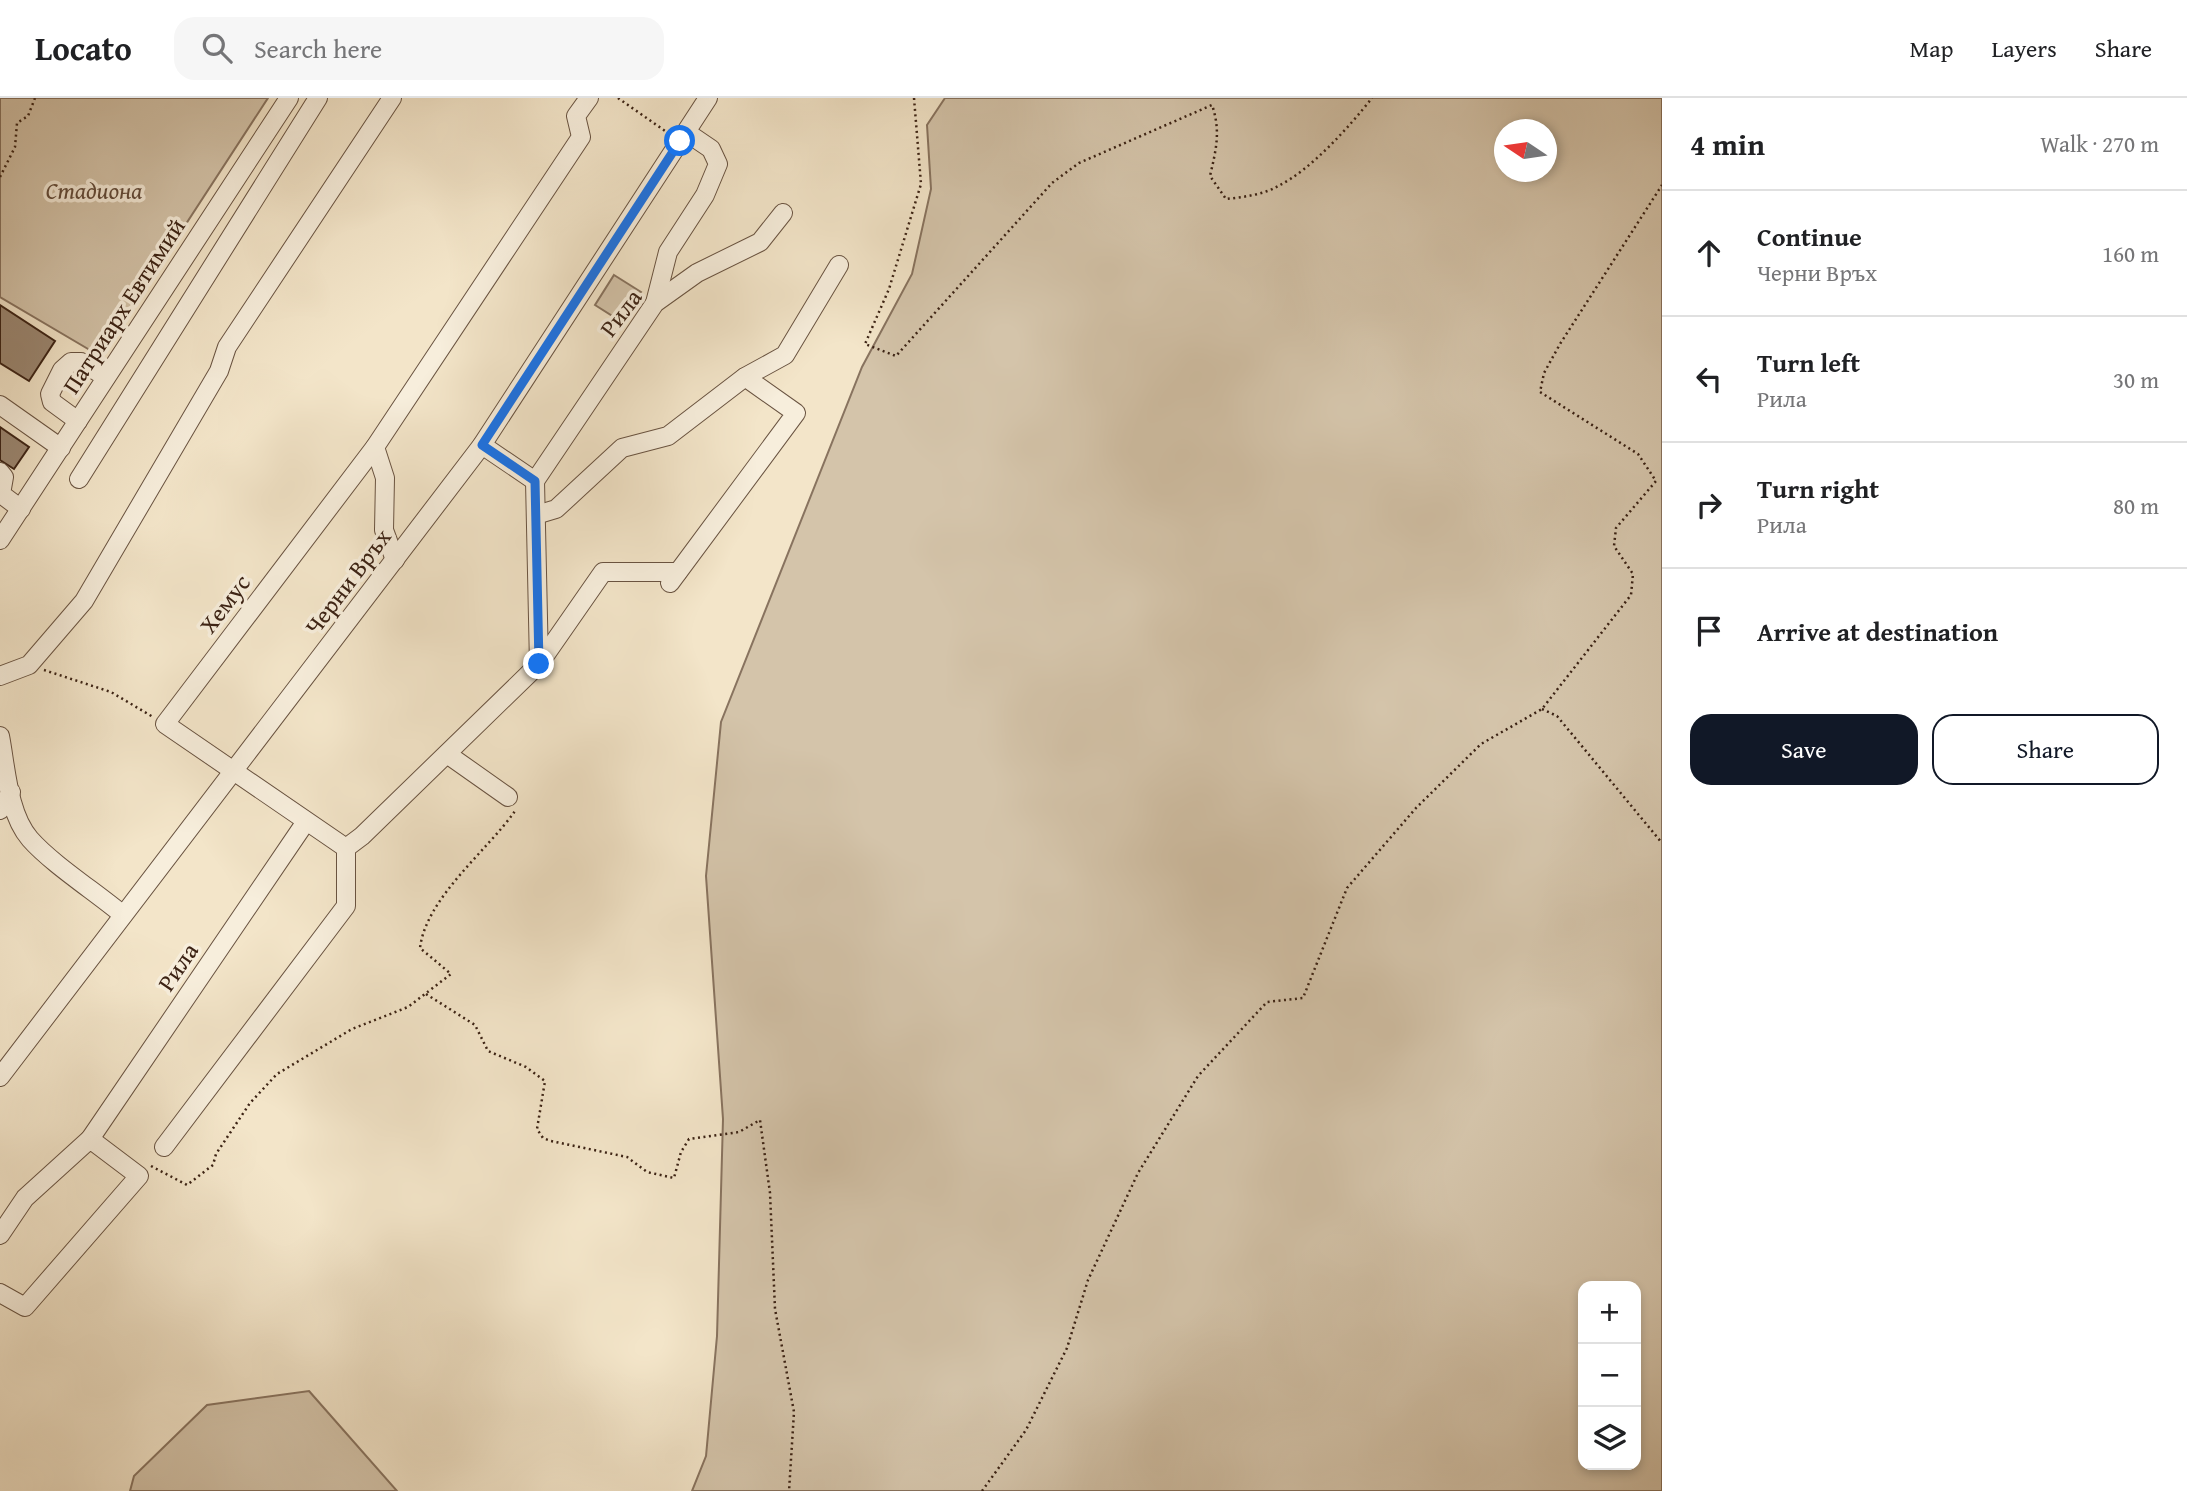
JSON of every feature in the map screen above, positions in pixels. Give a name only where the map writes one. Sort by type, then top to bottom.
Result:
[{"type":"street","name":"Патриарх Евтимий","points":[[2,535],[289,98]]},
{"type":"street","points":[[79,479],[318,98]]},
{"type":"street","points":[[0,676],[29,665],[84,601],[219,371],[227,347],[392,98]]},
{"type":"street","name":"Хемус","points":[[164,724],[375,447],[582,138],[576,116],[589,98]]},
{"type":"street","name":"Черни Връх","points":[[0,1076],[482,445],[708,98]]},
{"type":"street","points":[[655,303],[668,252],[705,194],[719,164],[712,149],[683,137]]},
{"type":"street","name":"Рила","points":[[535,481],[655,303],[697,272],[760,242],[783,213]]},
{"type":"street","points":[[536,515],[556,509],[622,448],[668,436],[746,377],[785,355],[839,265]]},
{"type":"street","points":[[78,421],[52,402],[50,394],[62,370],[71,362],[81,362],[106,377]]},
{"type":"street","points":[[346,848],[362,836],[539,664],[603,572],[674,577],[796,412],[746,377]]},
{"type":"street","points":[[0,405],[61,448]]},
{"type":"street","points":[[482,445],[535,481],[539,664]]},
{"type":"street","points":[[375,447],[385,478],[384,530],[395,560]]},
{"type":"street","points":[[0,472],[4,477],[1,494],[21,509]]},
{"type":"street","points":[[164,724],[305,823],[346,848]]},
{"type":"street","points":[[0,736],[11,792],[18,816],[30,839],[123,915]]},
{"type":"street","points":[[447,754],[508,797]]},
{"type":"street","points":[[0,810],[11,792]]},
{"type":"street","name":"Рила","points":[[0,1235],[25,1198],[90,1139],[305,823]]},
{"type":"street","points":[[164,1147],[346,906],[346,848]]},
{"type":"street","points":[[0,1293],[25,1307],[139,1176],[90,1139]]},
{"type":"path","points":[[0,177],[15,148],[17,123],[28,116],[35,98]]},
{"type":"path","points":[[618,98],[683,137]]},
{"type":"path","points":[[914,98],[922,184],[897,267],[865,344],[896,356],[1052,183],[1079,163],[1212,105],[1218,133],[1210,176],[1226,199],[1250,196],[1279,186],[1342,136],[1372,98]]},
{"type":"path","points":[[982,1491],[1026,1430],[1067,1348],[1088,1280],[1138,1173],[1198,1076],[1267,1002],[1303,998],[1347,888],[1416,808],[1481,744],[1542,709],[1631,595],[1633,574],[1614,546],[1616,528],[1656,481],[1638,454],[1540,392],[1560,344],[1662,185]]},
{"type":"path","points":[[29,665],[111,692],[164,724]]},
{"type":"path","points":[[1542,709],[1557,716],[1662,843]]},
{"type":"path","points":[[187,1185],[213,1166],[216,1154],[250,1103],[277,1074],[334,1039],[408,1007],[451,974],[421,948],[422,935],[464,870],[514,813],[515,805],[508,797]]},
{"type":"path","points":[[426,994],[475,1025],[488,1051],[526,1067],[545,1081],[537,1129],[543,1138],[627,1157],[647,1172],[674,1178],[681,1152],[689,1139],[739,1132],[760,1120],[770,1193],[775,1309],[794,1412],[789,1491]]},
{"type":"green space","name":"Стадиона","points":[[0,98],[268,98],[100,356],[0,297]]},
{"type":"green space","points":[[945,98],[1662,98],[1662,1491],[692,1491],[706,1456],[717,1336],[723,1119],[706,876],[721,722],[862,367],[912,274],[931,189],[927,125]]},
{"type":"green space","points":[[614,275],[641,292],[622,322],[595,305]]},
{"type":"green space","points":[[309,1391],[397,1491],[130,1491],[134,1476],[207,1405]]},
{"type":"building","points":[[0,305],[55,341],[29,381],[0,363]]},
{"type":"building","points":[[0,427],[29,447],[14,469],[0,460]]},
{"type":"route","points":[[539,664],[535,481],[482,445],[680,141]]}]
